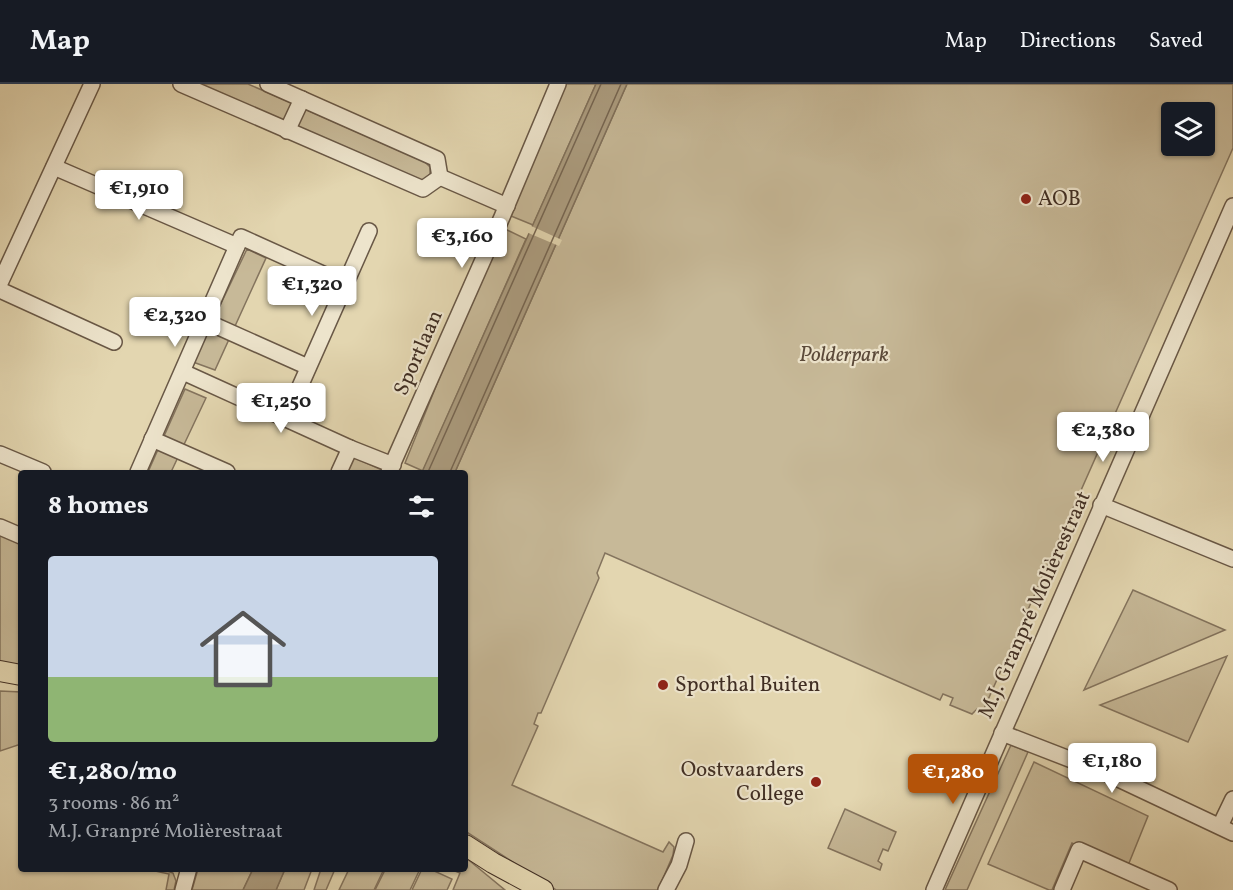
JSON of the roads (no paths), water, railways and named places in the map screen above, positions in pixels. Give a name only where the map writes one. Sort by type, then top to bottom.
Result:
[{"type":"main road","points":[[0,671],[18,674]]},
{"type":"main road","points":[[0,683],[18,684]]},
{"type":"main road","points":[[468,847],[543,890]]},
{"type":"main road","points":[[493,863],[518,890]]},
{"type":"street","points":[[0,283],[92,84]]},
{"type":"street","points":[[181,84],[423,189],[440,177]]},
{"type":"street","points":[[268,84],[438,159],[440,177]]},
{"type":"street","name":"Sportlaan","points":[[391,469],[558,84]]},
{"type":"street","points":[[287,131],[302,99]]},
{"type":"street","points":[[54,167],[345,284]]},
{"type":"street","points":[[440,177],[507,206]]},
{"type":"street","name":"M.J. Granpré Molièrestraat","points":[[934,890],[1233,206]]},
{"type":"street","points":[[286,418],[369,231]]},
{"type":"street","points":[[139,470],[239,241]]},
{"type":"street","points":[[0,290],[114,342]]},
{"type":"street","points":[[205,321],[308,367]]},
{"type":"street","points":[[183,372],[286,418],[391,469]]},
{"type":"street","points":[[152,439],[222,470]]},
{"type":"street","points":[[340,470],[350,448]]},
{"type":"street","points":[[0,454],[38,470]]},
{"type":"street","points":[[1101,505],[1233,559]]},
{"type":"street","points":[[0,527],[18,535]]},
{"type":"street","points":[[1002,733],[1108,774],[1226,829],[1233,798]]},
{"type":"street","points":[[666,890],[679,865],[686,841]]},
{"type":"street","points":[[1062,890],[1079,850],[1169,890]]},
{"type":"street","points":[[183,890],[188,872]]},
{"type":"water","points":[[596,84],[627,84],[456,470],[423,470]]},
{"type":"water","points":[[251,872],[284,872],[276,890],[243,890]]},
{"type":"place","name":"AOB","points":[[1026,199]]},
{"type":"place","name":"Sporthal Buiten","points":[[663,685]]},
{"type":"place","name":"Oostvaarders College","points":[[816,782]]},
{"type":"park label","name":"Polderpark","points":[[844,355]]}]
